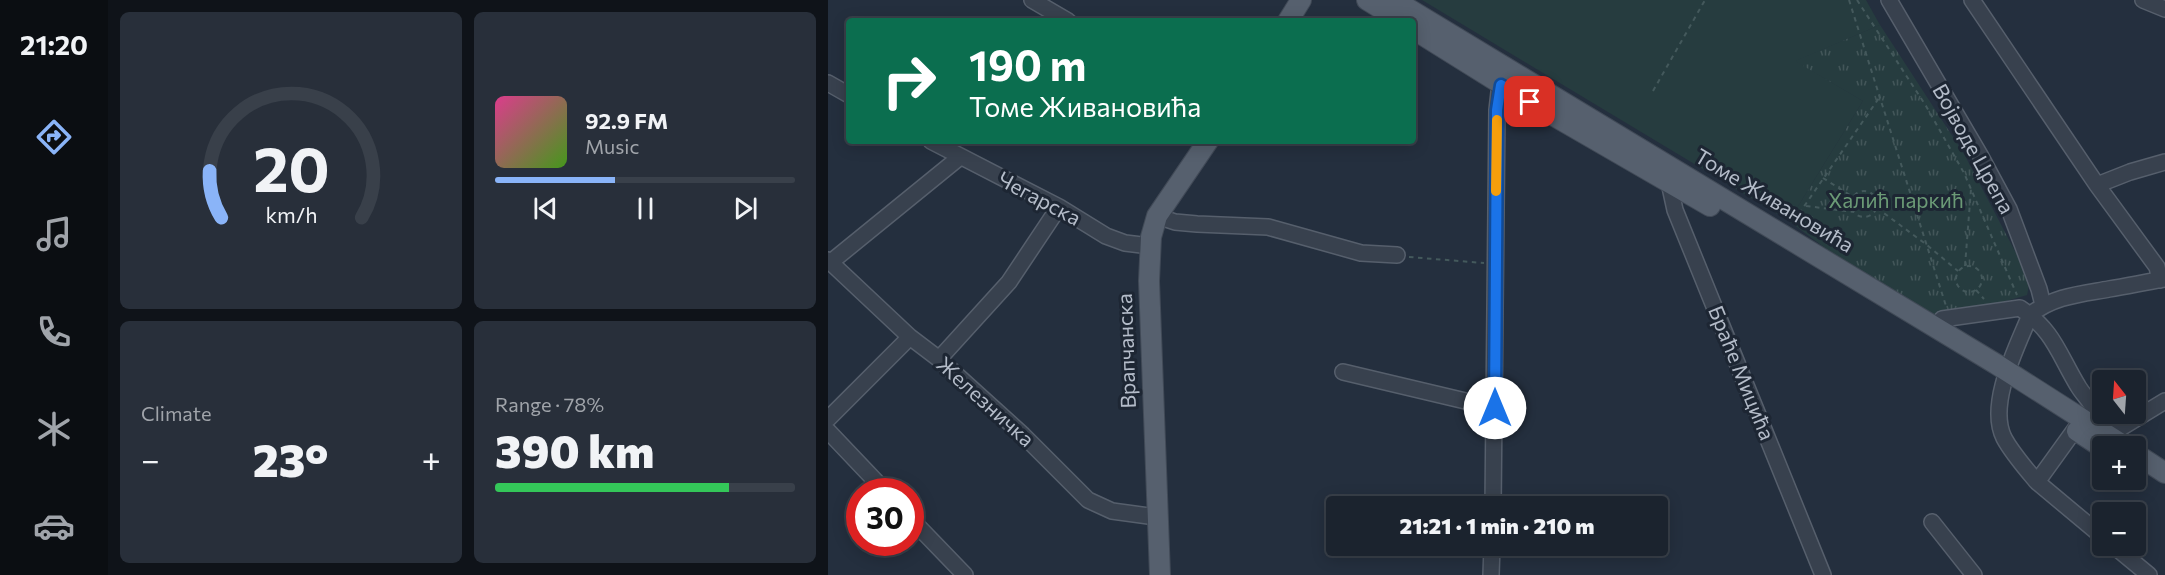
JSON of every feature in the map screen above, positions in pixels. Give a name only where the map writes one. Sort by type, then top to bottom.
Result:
[{"type":"main road","points":[[1290,18],[1301,0]]},
{"type":"main road","points":[[1367,0],[1396,18]]},
{"type":"main road","name":"Томе Живановића","points":[[1394,0],[1506,77]]},
{"type":"main road","name":"Томе Живановића","points":[[1416,31],[1506,77],[1674,177],[2006,378],[2092,434]]},
{"type":"main road","name":"Врапчанска","points":[[1160,575],[1156,517],[1150,246],[1157,216],[1206,144]]},
{"type":"main road","points":[[2146,461],[2165,473]]},
{"type":"main road","points":[[2146,476],[2165,488]]},
{"type":"street","points":[[1032,0],[1063,18]]},
{"type":"street","name":"Војводе Црепа","points":[[1889,0],[2009,209],[2043,305]]},
{"type":"street","points":[[1946,319],[2025,312],[2077,294],[2163,280],[2157,267],[2097,185],[1972,0]]},
{"type":"street","points":[[2143,0],[2165,9]]},
{"type":"street","points":[[1492,496],[1497,110],[1506,77]]},
{"type":"street","points":[[828,83],[846,93]]},
{"type":"street","name":"Чегарска","points":[[936,144],[1059,207],[1118,241],[1150,246]]},
{"type":"street","points":[[829,261],[960,157]]},
{"type":"street","points":[[2097,185],[2165,162]]},
{"type":"street","name":"Браће Мицића","points":[[1674,177],[1670,193],[1675,210],[1823,575]]},
{"type":"street","points":[[939,359],[1009,282],[1059,207]]},
{"type":"street","points":[[1157,216],[1175,222],[1197,224],[1268,226],[1361,253],[1397,255]]},
{"type":"street","name":"Железничка","points":[[829,261],[910,338],[939,359],[1023,435],[1089,500],[1112,510],[1156,517]]},
{"type":"street","points":[[2025,312],[1998,408],[2001,430],[2009,445],[2037,482],[2092,528]]},
{"type":"street","points":[[2025,312],[2040,323],[2055,342],[2079,388],[2093,407],[2095,418],[2092,434]]},
{"type":"street","points":[[828,419],[910,338]]},
{"type":"street","points":[[1343,372],[1495,408]]},
{"type":"street","points":[[2037,482],[2092,434],[2165,401]]},
{"type":"street","points":[[828,431],[873,478]]},
{"type":"street","points":[[1932,522],[1974,575]]},
{"type":"street","points":[[924,533],[964,575]]},
{"type":"street","points":[[1491,556],[1491,575]]},
{"type":"street","points":[[2126,556],[2149,575]]},
{"type":"path","points":[[1653,91],[1706,0]]},
{"type":"path","points":[[1849,0],[1927,245],[1946,319]]},
{"type":"path","points":[[1857,0],[1926,106],[1971,188],[2025,312]]},
{"type":"path","points":[[1794,221],[1880,98]]},
{"type":"path","points":[[1823,178],[1853,197]]},
{"type":"path","points":[[1965,266],[1971,188]]},
{"type":"path","points":[[1805,205],[1854,213],[1864,218],[1872,215],[1877,208],[1877,200],[1872,194],[1860,192],[1853,197],[1851,205],[1854,213]]},
{"type":"path","points":[[1877,208],[1958,271]]},
{"type":"path","points":[[1397,255],[1496,264]]},
{"type":"path","points":[[1965,266],[1973,266],[1982,275],[1977,290],[1969,292],[1961,290],[1956,279],[1958,271],[1965,266]]},
{"type":"green space","points":[[1422,0],[1866,0],[1880,25],[1796,61],[1863,101],[1789,221]]},
{"type":"green space","name":"Халић паркић","points":[[1880,25],[1964,154],[2030,280],[2027,295],[1971,311],[1916,316],[1789,221],[1863,101],[1795,61]]},
{"type":"slow traffic","points":[[1496,191],[1497,120]]},
{"type":"route","points":[[1495,408],[1497,110],[1501,85],[1530,102]]}]
